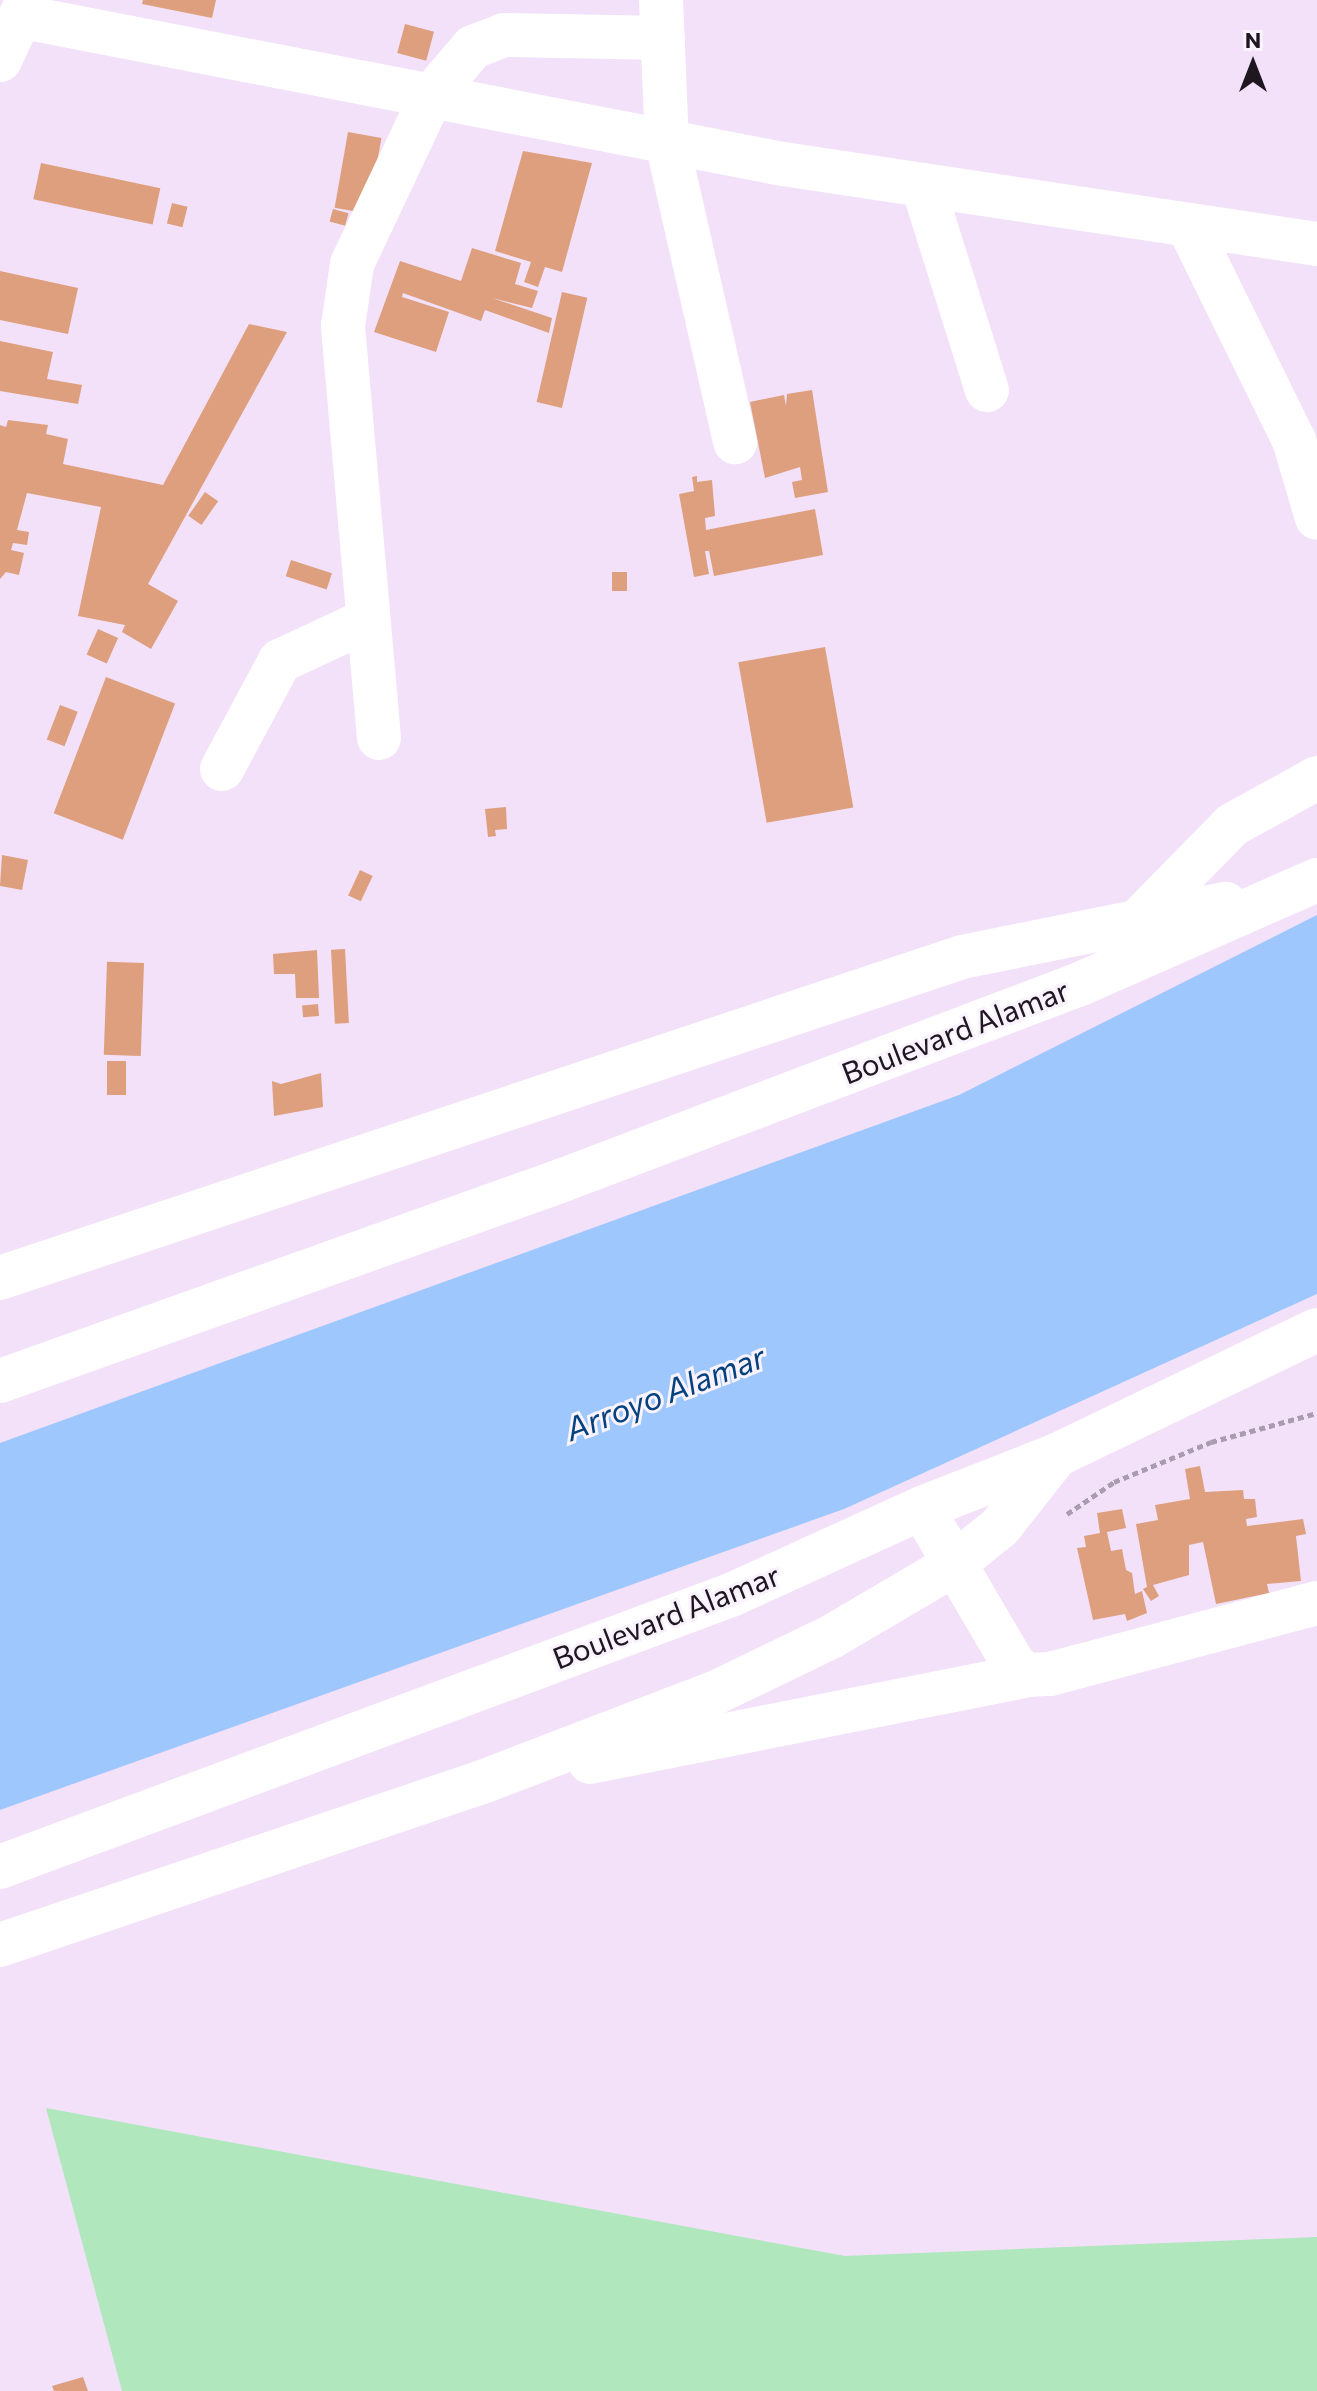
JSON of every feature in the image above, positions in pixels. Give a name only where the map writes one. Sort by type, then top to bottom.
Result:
[{"type":"main road","points":[[0,60],[26,8],[432,95],[783,164],[1317,244]]},
{"type":"main road","points":[[379,738],[343,326],[352,264],[432,95],[473,47],[504,35],[662,19],[667,142],[735,442]]},
{"type":"main road","points":[[923,186],[987,390]]},
{"type":"main road","points":[[1188,225],[1294,440],[1317,518]]},
{"type":"main road","points":[[222,769],[280,661],[368,620]]},
{"type":"main road","points":[[1141,918],[1219,835],[1317,778]]},
{"type":"main road","points":[[0,1278],[962,957],[1141,918],[1306,887]]},
{"type":"main road","name":"Boulevard Alamar","points":[[0,1381],[563,1180],[1080,984],[1306,887]]},
{"type":"main road","name":"Boulevard Alamar","points":[[0,1867],[731,1595],[922,1508],[1057,1455],[1317,1330]]},
{"type":"main road","points":[[0,1945],[485,1781],[717,1692],[831,1637],[953,1565],[1000,1527],[1057,1455]]},
{"type":"main road","points":[[922,1508],[1014,1665],[1028,1675]]},
{"type":"main road","points":[[485,1781],[1028,1675],[1050,1674],[1317,1603]]},
{"type":"main road","points":[[0,1976],[35,1950],[55,1926]]},
{"type":"path","points":[[1061,1517],[1114,1482],[1197,1448],[1317,1413]]},
{"type":"green space","points":[[46,2108],[845,2256],[1317,2237],[1317,2391],[122,2391]]},
{"type":"water","name":"Arroyo Alamar","points":[[1317,915],[1317,1294],[844,1509],[0,1810],[0,1443],[959,1095]]},
{"type":"building","points":[[143,0],[216,0],[212,18],[142,4]]},
{"type":"building","points":[[405,24],[434,32],[426,61],[397,53]]},
{"type":"building","points":[[348,132],[381,138],[368,214],[335,208]]},
{"type":"building","points":[[523,151],[592,163],[562,272],[545,267],[538,287],[524,282],[531,262],[495,251]]},
{"type":"building","points":[[41,163],[160,188],[153,225],[33,199]]},
{"type":"building","points":[[172,203],[188,207],[182,227],[167,223]]},
{"type":"building","points":[[333,209],[348,213],[345,226],[330,222]]},
{"type":"building","points":[[472,248],[521,263],[515,284],[538,291],[532,308],[492,298],[552,318],[549,333],[485,310],[481,321],[403,293],[402,297],[449,312],[436,352],[374,332],[400,261],[461,281]]},
{"type":"building","points":[[0,271],[78,288],[68,334],[0,320]]},
{"type":"building","points":[[562,292],[587,298],[562,408],[537,402]]},
{"type":"building","points":[[249,324],[287,332],[148,584],[178,601],[151,649],[122,632],[125,625],[78,616],[101,507],[27,493],[17,530],[29,532],[27,545],[13,543],[11,550],[24,553],[19,575],[6,572],[0,579],[0,425],[6,427],[8,420],[48,425],[46,434],[68,439],[63,464],[163,485]]},
{"type":"building","points":[[0,341],[53,352],[47,379],[82,385],[78,404],[0,391]]},
{"type":"building","points":[[812,390],[828,492],[795,498],[792,482],[802,480],[800,467],[765,478],[750,402],[784,395],[786,406],[787,394]]},
{"type":"building","points":[[697,476],[697,482],[712,480],[715,516],[705,518],[706,530],[815,509],[823,555],[714,576],[709,551],[705,551],[709,574],[694,577],[679,494],[694,491],[692,477]]},
{"type":"building","points":[[205,492],[218,501],[201,525],[188,516]]},
{"type":"building","points":[[291,560],[332,573],[327,589],[286,576]]},
{"type":"building","points":[[612,572],[627,572],[627,591],[612,591]]},
{"type":"building","points":[[98,629],[118,638],[107,664],[87,655]]},
{"type":"building","points":[[825,647],[853,808],[767,823],[738,662]]},
{"type":"building","points":[[106,677],[175,704],[123,840],[54,813]]},
{"type":"building","points":[[60,705],[78,712],[64,746],[47,740]]},
{"type":"building","points":[[506,807],[507,829],[495,830],[496,836],[488,837],[485,809]]},
{"type":"building","points":[[2,855],[28,860],[22,890],[0,886]]},
{"type":"building","points":[[360,870],[373,876],[361,901],[348,895]]},
{"type":"building","points":[[345,949],[349,1023],[335,1024],[331,950]]},
{"type":"building","points":[[317,950],[319,998],[296,998],[295,974],[274,974],[273,954]]},
{"type":"building","points":[[107,962],[144,963],[141,1056],[104,1055]]},
{"type":"building","points":[[318,1004],[319,1016],[303,1017],[302,1005]]},
{"type":"building","points":[[107,1061],[126,1061],[126,1095],[107,1095]]},
{"type":"building","points":[[321,1073],[323,1107],[274,1116],[272,1081],[281,1084]]},
{"type":"building","points":[[1200,1466],[1205,1492],[1243,1490],[1244,1499],[1255,1499],[1257,1517],[1246,1519],[1247,1526],[1303,1519],[1306,1534],[1296,1536],[1301,1581],[1267,1584],[1269,1593],[1216,1604],[1203,1542],[1189,1545],[1189,1575],[1153,1585],[1159,1596],[1151,1601],[1143,1589],[1147,1587],[1136,1524],[1158,1520],[1155,1505],[1190,1499],[1185,1469]]},
{"type":"building","points":[[1122,1509],[1126,1528],[1107,1532],[1111,1551],[1122,1549],[1126,1570],[1132,1573],[1135,1594],[1142,1591],[1147,1613],[1127,1621],[1125,1614],[1093,1620],[1077,1548],[1086,1547],[1084,1536],[1100,1533],[1097,1513]]},
{"type":"building","points":[[83,2377],[88,2391],[54,2391],[52,2386]]}]
